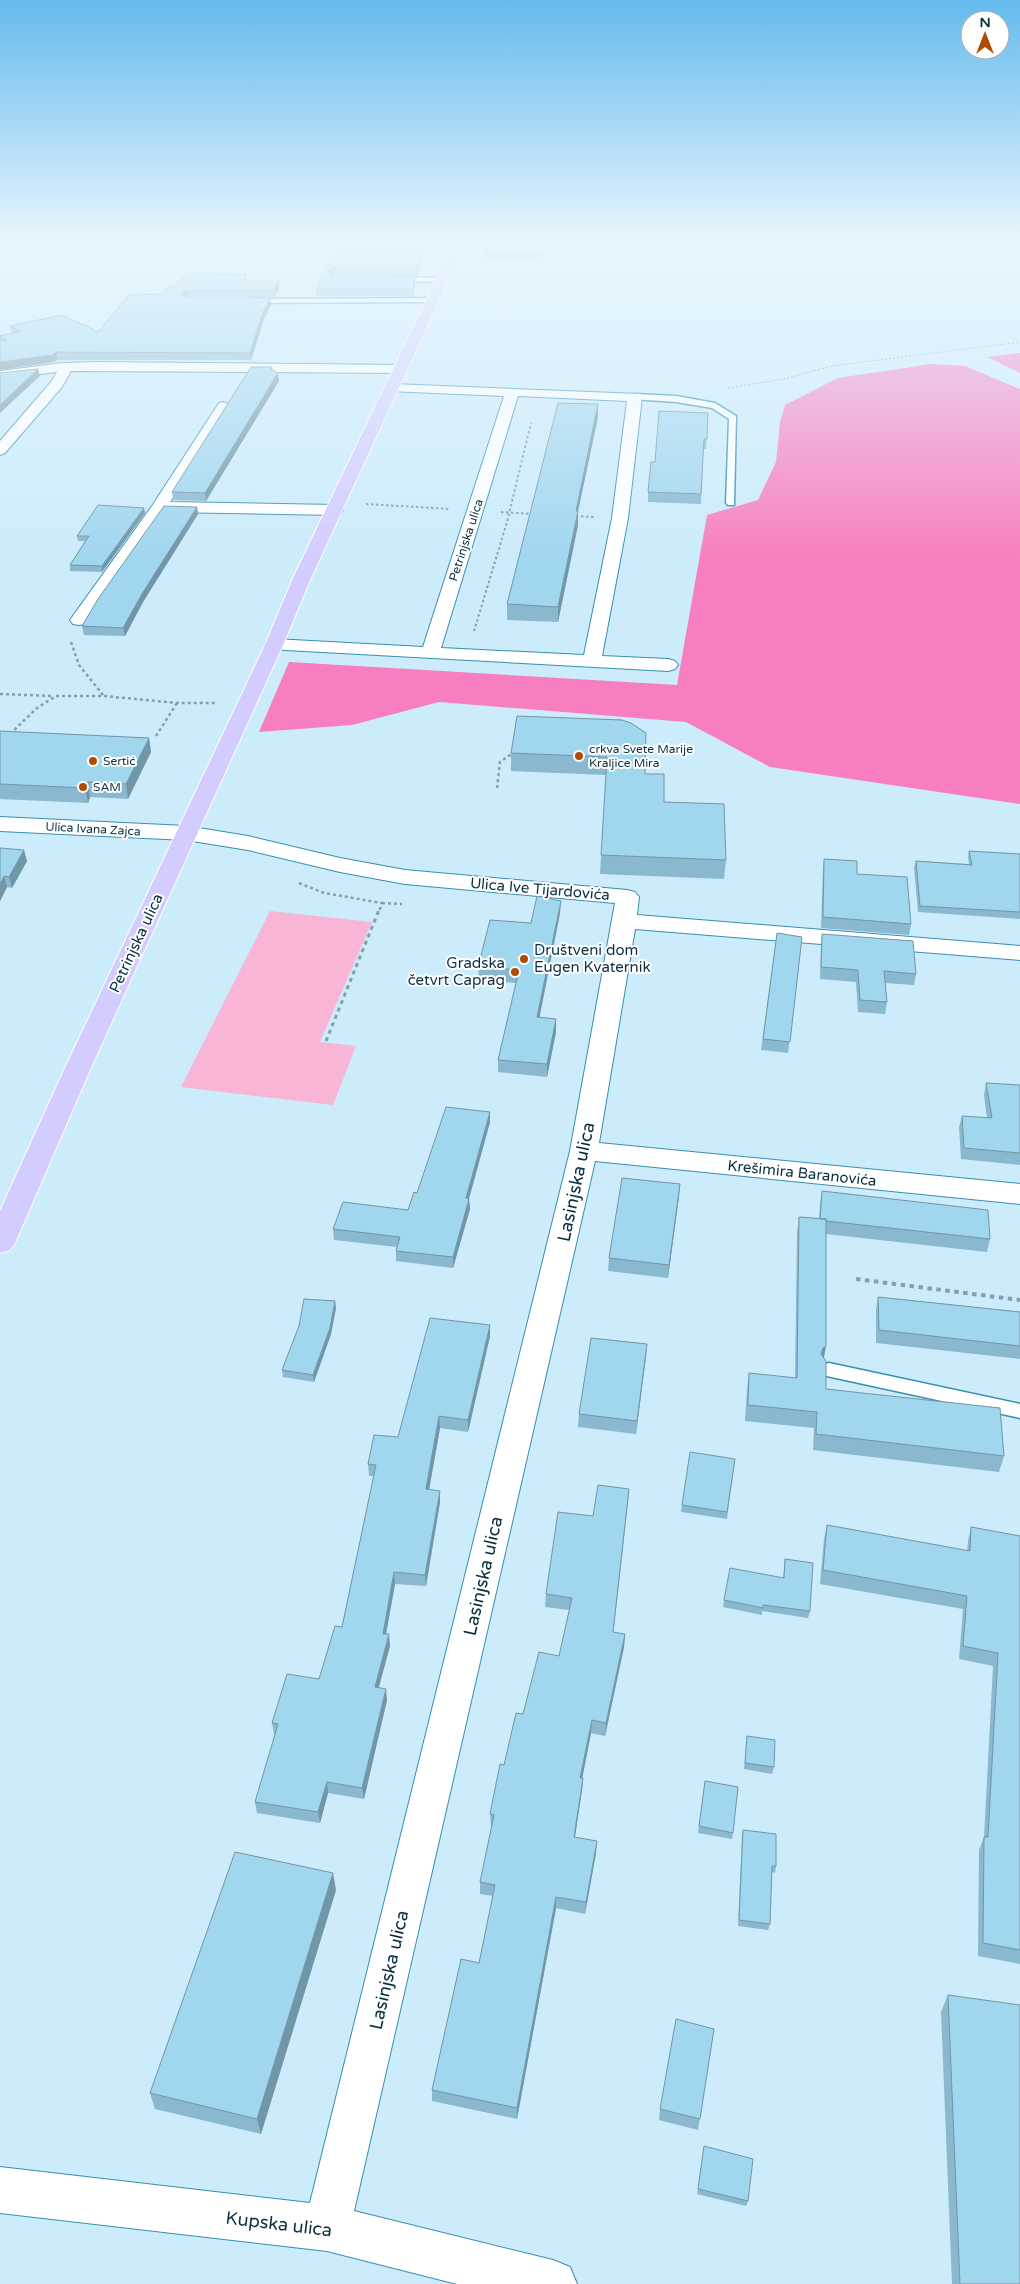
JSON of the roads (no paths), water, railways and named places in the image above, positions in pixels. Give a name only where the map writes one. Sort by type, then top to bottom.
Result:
[{"type":"main road","name":"Petrinjska ulica","points":[[0,1243],[77,1070],[274,644],[302,578],[412,347]]},
{"type":"street","points":[[0,375],[62,367],[126,366],[401,369]]},
{"type":"street","points":[[0,450],[61,380],[64,372],[62,367]]},
{"type":"street","points":[[393,388],[635,397],[620,518],[592,661]]},
{"type":"street","name":"Petrinjska ulica","points":[[430,653],[512,392]]},
{"type":"street","points":[[79,620],[159,507],[224,406]]},
{"type":"street","points":[[159,507],[335,510]]},
{"type":"street","points":[[274,644],[668,665]]},
{"type":"street","name":"Ulica Ivana Zajca","points":[[0,824],[186,833]]},
{"type":"street","name":"Ulica Ive Tijardovića","points":[[186,833],[248,843],[340,865],[405,877],[627,897],[625,921]]},
{"type":"street","points":[[625,921],[1020,953]]},
{"type":"street","name":"Lasinjska ulica","points":[[327,2228],[584,1151],[625,921]]},
{"type":"street","name":"Krešimira Baranovića","points":[[584,1151],[1020,1194]]},
{"type":"street","name":"Kupska ulica","points":[[0,2190],[327,2228],[553,2284]]},
{"type":"lane","points":[[635,397],[676,399],[715,406],[733,418],[731,504]]},
{"type":"lane","points":[[829,1370],[1020,1411]]},
{"type":"place","name":"crkva Svete Marije Kraljice Mira","points":[[579,756]]},
{"type":"place","name":"Sertić","points":[[93,761]]},
{"type":"place","name":"SAM","points":[[83,787]]},
{"type":"place","name":"Društveni dom Eugen Kvaternik","points":[[524,959]]},
{"type":"place","name":"Gradska četvrt Caprag","points":[[515,972]]}]
